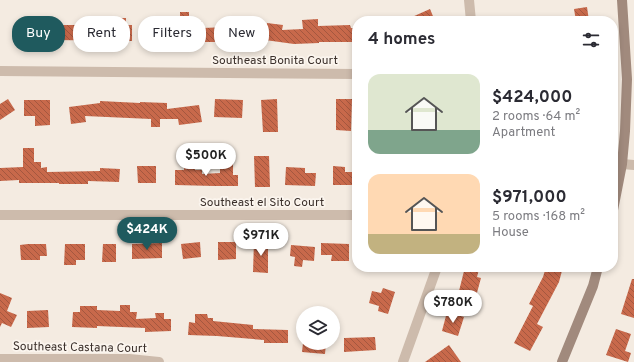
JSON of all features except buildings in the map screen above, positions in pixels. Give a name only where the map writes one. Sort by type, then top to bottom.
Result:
[{"type":"street","points":[[469,0],[471,16]]},
{"type":"street","points":[[618,184],[622,164],[625,131],[627,79],[622,0]]},
{"type":"street","name":"Southeast Bonita Court","points":[[0,71],[352,74]]},
{"type":"street","points":[[622,164],[634,165]]},
{"type":"street","name":"Southeast el Sito Court","points":[[0,215],[352,215]]},
{"type":"street","points":[[403,362],[435,272]]},
{"type":"street","points":[[562,362],[593,286],[597,272]]},
{"type":"street","name":"Southeast Castana Court","points":[[0,359],[129,359],[159,362]]}]
